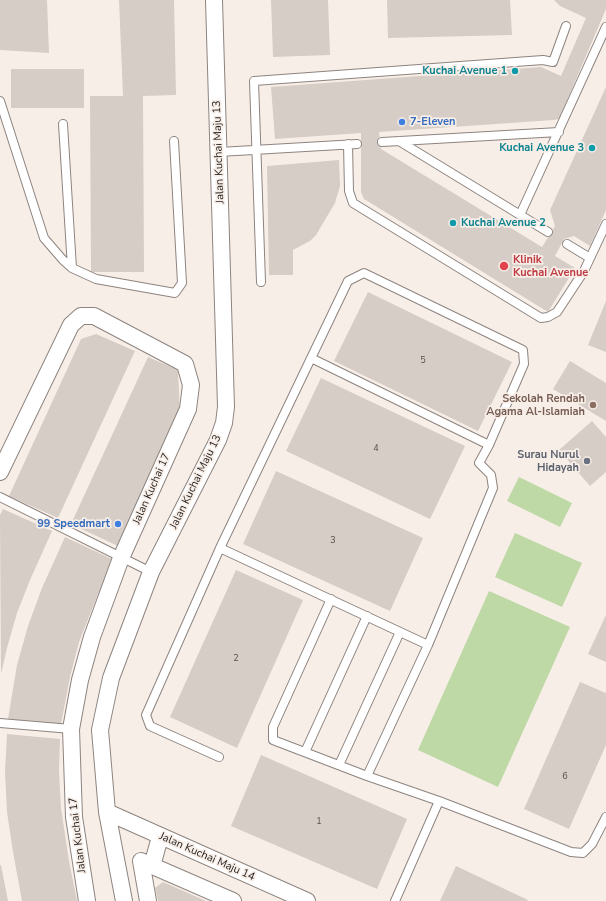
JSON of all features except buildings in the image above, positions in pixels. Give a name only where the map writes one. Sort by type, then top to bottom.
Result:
[{"type":"street","name":"Jalan Kuchai Maju 13","points":[[124,901],[107,812],[100,730],[111,678],[151,572],[218,440],[224,423],[226,407],[214,0]]},
{"type":"street","name":"Jalan Kuchai 17","points":[[0,472],[71,325],[81,316],[94,316],[185,364],[191,384],[188,409],[121,558],[90,644],[80,680],[71,729],[74,817],[87,901]]},
{"type":"street","name":"Jalan Kuchai Maju 14","points":[[107,812],[160,837],[307,901]]},
{"type":"street","points":[[152,866],[160,837]]},
{"type":"street","points":[[148,901],[141,861],[233,901]]},
{"type":"lane","points":[[261,282],[254,81],[543,60],[553,62],[566,26]]},
{"type":"lane","points":[[520,215],[606,27]]},
{"type":"lane","points":[[0,102],[44,238],[63,260],[72,268],[96,279],[175,293],[182,283],[174,141]]},
{"type":"lane","points":[[63,124],[72,268]]},
{"type":"lane","points":[[382,142],[558,132]]},
{"type":"lane","points":[[399,141],[548,232]]},
{"type":"lane","points":[[219,152],[352,144],[348,191],[353,203],[541,318],[548,317],[557,312],[584,271],[606,224]]},
{"type":"lane","points":[[567,244],[590,258]]},
{"type":"lane","points":[[219,757],[150,726],[146,715],[220,548],[348,281],[364,273],[523,350],[524,364],[489,445],[479,463],[491,475],[492,488],[428,644],[367,776]]},
{"type":"lane","points":[[311,358],[489,445]]},
{"type":"lane","points":[[0,497],[151,572]]},
{"type":"lane","points":[[220,548],[428,644]]},
{"type":"lane","points":[[331,599],[273,727],[273,740],[367,776],[439,801],[571,852],[584,853],[592,844],[606,817]]},
{"type":"lane","points":[[305,752],[367,616]]},
{"type":"lane","points":[[339,765],[400,632]]},
{"type":"lane","points":[[0,723],[71,729]]},
{"type":"lane","points":[[395,901],[439,801]]},
{"type":"green space","points":[[519,477],[572,503],[560,527],[507,501]]},
{"type":"green space","points":[[515,533],[582,563],[562,607],[495,577]]},
{"type":"green space","points":[[489,591],[570,627],[498,787],[418,750]]},
{"type":"place","name":"Kuchai Avenue 1","points":[[515,71]]},
{"type":"place","name":"7-Eleven","points":[[402,122]]},
{"type":"place","name":"Kuchai Avenue 3","points":[[592,148]]},
{"type":"place","name":"Kuchai Avenue 2","points":[[453,223]]},
{"type":"place","name":"Klinik Kuchai Avenue","points":[[504,266]]},
{"type":"place","name":"Sekolah Rendah Agama Al-Islamiah","points":[[593,405]]},
{"type":"place","name":"Surau Nurul Hidayah","points":[[587,461]]},
{"type":"place","name":"99 Speedmart","points":[[118,524]]}]
